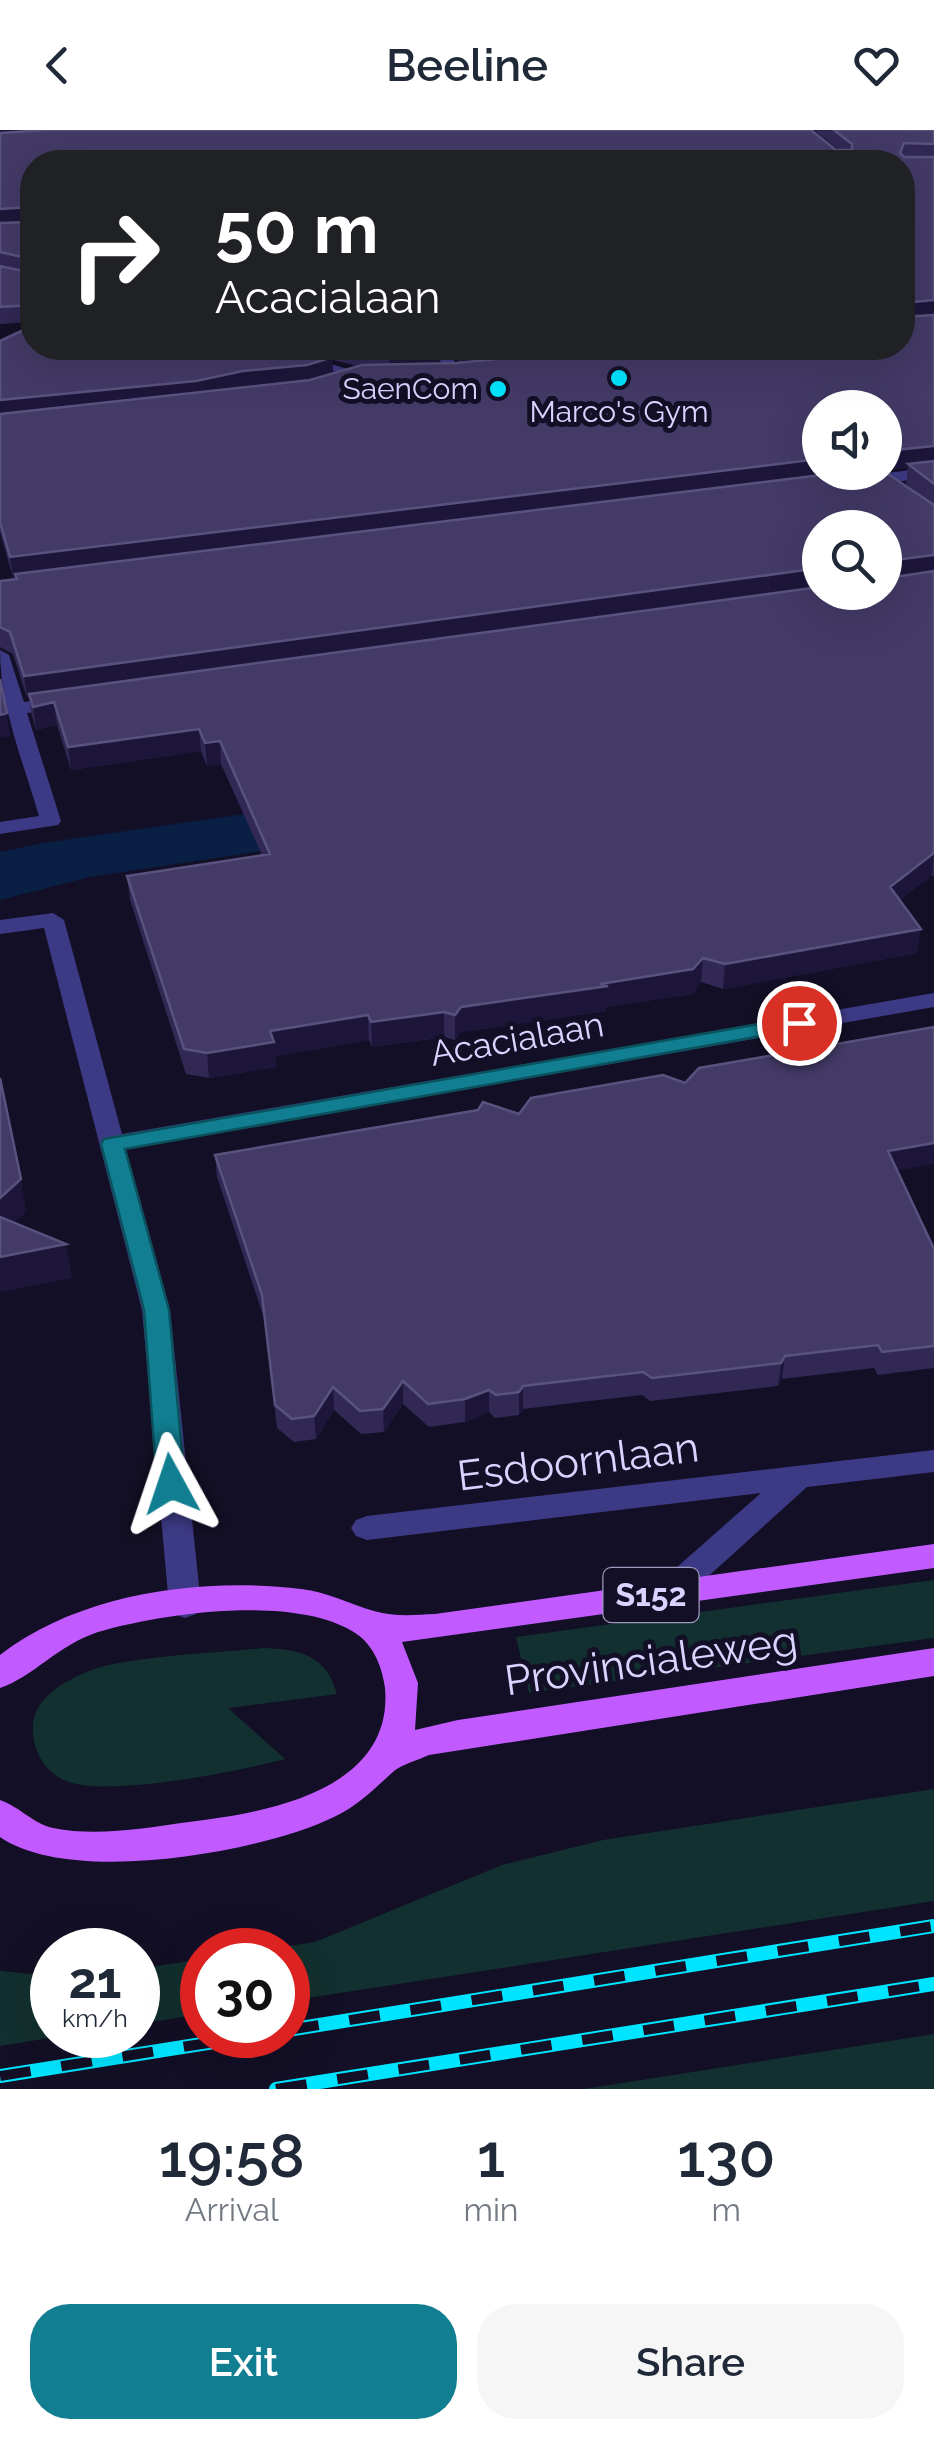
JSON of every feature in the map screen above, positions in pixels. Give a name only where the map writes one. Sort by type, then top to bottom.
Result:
[{"type":"main road","name":"Provincialeweg","points":[[368,1623],[400,1629],[435,1627],[934,1556]]},
{"type":"main road","name":"S152","points":[[0,1674],[33,1647],[73,1628],[184,1605],[279,1597],[344,1610],[368,1623]]},
{"type":"main road","points":[[1,1818],[41,1840],[105,1848],[258,1828],[332,1803],[368,1780],[385,1759],[403,1710],[401,1672],[389,1648],[368,1623]]},
{"type":"main road","name":"Provincialeweg","points":[[385,1759],[423,1742],[458,1734],[934,1662]]},
{"type":"street","points":[[309,360],[368,375],[334,386]]},
{"type":"street","points":[[443,360],[448,373],[474,371]]},
{"type":"street","points":[[902,476],[934,472]]},
{"type":"street","points":[[897,490],[908,499]]},
{"type":"street","points":[[0,654],[51,821],[0,828]]},
{"type":"street","points":[[14,709],[94,698]]},
{"type":"street","points":[[0,927],[53,920],[156,1310],[184,1605]]},
{"type":"street","name":"Acacialaan","points":[[112,1144],[934,1000]]},
{"type":"street","name":"Esdoornlaan","points":[[367,1528],[934,1461]]},
{"type":"street","points":[[670,1592],[799,1477]]},
{"type":"green space","points":[[934,1580],[934,1638],[529,1693],[516,1637]]},
{"type":"green space","points":[[263,1648],[310,1657],[326,1670],[337,1694],[228,1708],[285,1759],[174,1781],[111,1786],[66,1781],[46,1766],[37,1751],[33,1726],[39,1707],[52,1692],[79,1675],[125,1662]]},
{"type":"green space","points":[[934,1789],[934,1901],[310,1998],[310,1943],[502,1865],[603,1840]]},
{"type":"green space","points":[[180,1962],[180,2017],[160,2021],[160,1966]]},
{"type":"green space","points":[[0,1971],[30,1974],[30,2041],[0,2046]]},
{"type":"green space","points":[[934,2034],[934,2089],[584,2089]]},
{"type":"water","points":[[934,715],[934,750],[90,877],[0,900],[0,852],[43,843]]},
{"type":"building","points":[[811,130],[836,150],[20,150],[20,208],[0,209],[0,133]]},
{"type":"building","points":[[834,130],[934,130],[934,144],[904,143],[901,150],[852,150],[852,144]]},
{"type":"building","points":[[915,157],[934,157],[934,300],[915,302]]},
{"type":"building","points":[[20,222],[20,257],[0,252],[0,223]]},
{"type":"building","points":[[0,266],[20,270],[20,306],[0,307]]},
{"type":"building","points":[[934,315],[934,446],[902,449],[902,390],[802,390],[802,461],[10,557],[0,522],[0,414],[310,380],[362,365],[487,360],[915,360],[915,316]]},
{"type":"building","points":[[20,332],[20,360],[323,360],[196,381],[0,400],[0,341]]},
{"type":"building","points":[[934,461],[934,484],[908,464]]},
{"type":"building","points":[[802,477],[802,490],[902,490],[902,483],[934,505],[934,555],[902,559],[902,510],[802,510],[802,570],[24,676],[10,632],[0,627],[0,581],[17,579],[15,574]]},
{"type":"building","points":[[934,571],[934,853],[890,887],[921,929],[725,964],[703,958],[693,969],[600,984],[608,986],[461,1007],[455,1015],[444,1012],[371,1022],[368,1015],[270,1031],[274,1042],[207,1053],[184,1049],[127,876],[270,854],[220,741],[205,743],[199,729],[68,747],[54,702],[33,707],[29,694],[802,589],[802,610],[902,610],[902,576]]},
{"type":"building","points":[[0,679],[7,713],[0,715]]},
{"type":"building","points":[[934,1027],[934,1143],[888,1151],[934,1249],[934,1346],[882,1352],[878,1345],[785,1356],[781,1363],[652,1378],[643,1372],[523,1386],[519,1392],[496,1395],[489,1390],[465,1399],[428,1404],[403,1381],[383,1409],[360,1411],[333,1387],[314,1416],[292,1419],[275,1405],[262,1295],[215,1155],[478,1110],[483,1102],[519,1114],[531,1098],[663,1075],[685,1083],[699,1068]]},
{"type":"building","points":[[0,1078],[21,1179],[0,1198]]},
{"type":"building","points":[[0,1217],[66,1244],[0,1257]]},
{"type":"railway","points":[[310,2026],[934,1926]]},
{"type":"railway","points":[[276,2089],[934,1984]]},
{"type":"railway","points":[[0,2076],[180,2047]]},
{"type":"place","name":"Marco's Gym","points":[[619,378]]},
{"type":"place","name":"SaenCom","points":[[498,389]]},
{"type":"route","points":[[171,1484],[156,1310],[112,1144],[799,1023]]}]
